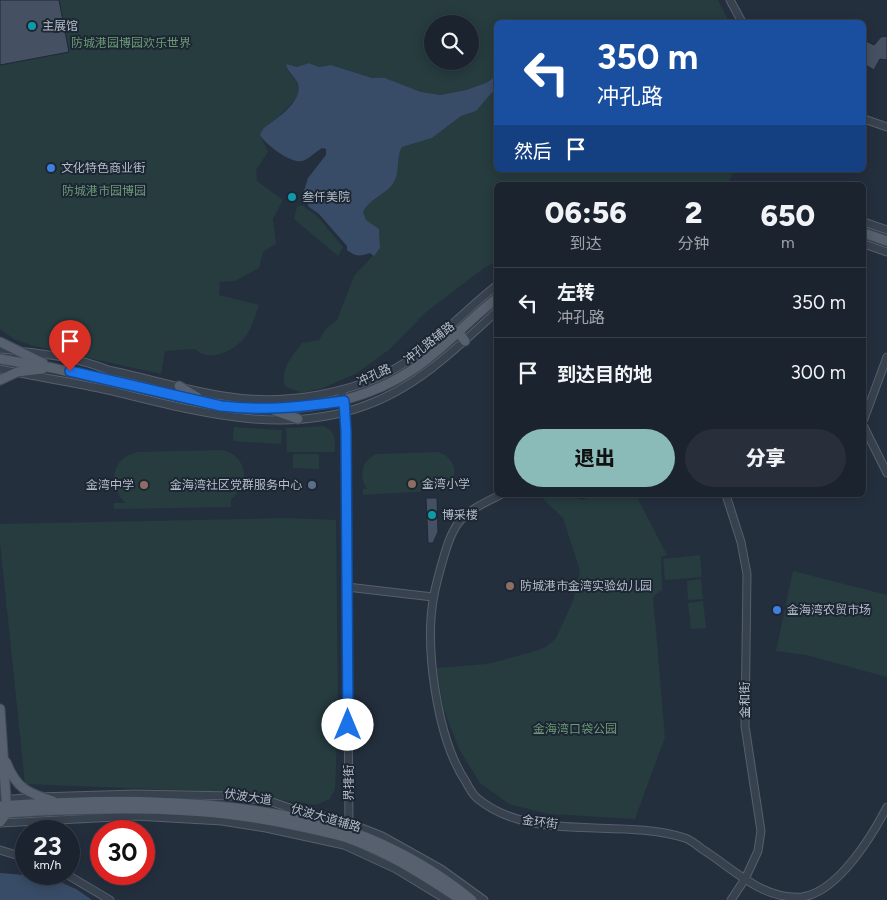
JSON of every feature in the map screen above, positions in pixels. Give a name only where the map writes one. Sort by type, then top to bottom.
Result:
[{"type":"main road","points":[[866,234],[887,241]]},
{"type":"main road","name":"冲孔路","points":[[0,360],[52,368],[247,409],[271,409],[344,401],[386,384],[412,370],[459,333],[494,301]]},
{"type":"main road","points":[[459,333],[465,340]]},
{"type":"main road","points":[[0,342],[52,368]]},
{"type":"main road","points":[[0,380],[17,372],[52,368]]},
{"type":"main road","points":[[179,386],[203,401]]},
{"type":"main road","points":[[271,409],[298,419]]},
{"type":"main road","points":[[0,709],[3,754],[3,806],[0,823]]},
{"type":"main road","points":[[3,754],[12,777],[19,786],[38,796],[60,803]]},
{"type":"main road","name":"伏波大道","points":[[3,806],[109,798],[223,806],[276,814],[347,834],[403,855],[439,872],[472,900]]},
{"type":"main road","name":"伏波大道","points":[[3,806],[222,813],[347,834],[400,861],[460,900]]},
{"type":"street","points":[[730,0],[741,20]]},
{"type":"street","points":[[866,121],[887,126]]},
{"type":"street","points":[[866,223],[887,230]]},
{"type":"street","points":[[866,245],[887,252]]},
{"type":"street","name":"冲孔路辅路","points":[[0,349],[91,363],[108,370],[223,396],[246,398],[298,397],[342,390],[361,384],[406,362],[494,288]]},
{"type":"street","name":"冲孔路辅路","points":[[0,369],[104,389],[220,416],[272,421],[298,419],[345,412],[375,401],[418,379],[494,314]]},
{"type":"street","points":[[866,414],[887,357]]},
{"type":"street","name":"界排街","points":[[342,390],[345,412],[347,587],[347,834]]},
{"type":"street","points":[[866,431],[887,473]]},
{"type":"street","name":"金环街","points":[[495,497],[479,504],[460,521],[448,541],[433,597],[431,639],[433,678],[439,708],[446,740],[458,770],[476,798],[504,816],[535,823],[651,831],[687,839],[757,889],[769,895],[787,899],[806,897],[828,885],[841,874],[860,852],[887,807]]},
{"type":"street","name":"金和街","points":[[727,497],[741,542],[747,574],[745,726],[761,831],[758,851],[731,900]]},
{"type":"street","points":[[347,587],[433,597]]},
{"type":"street","points":[[3,806],[38,796],[109,798]]},
{"type":"street","name":"伏波大道辅路","points":[[0,823],[135,816],[222,820],[266,828],[347,834],[447,900]]},
{"type":"street","points":[[0,850],[15,855]]},
{"type":"street","points":[[439,872],[484,900]]},
{"type":"street","points":[[80,882],[110,900]]},
{"type":"green space","name":"防城港市园博园","points":[[0,0],[718,0],[728,20],[494,20],[494,77],[486,83],[466,90],[440,95],[421,92],[385,78],[372,78],[331,65],[319,67],[309,63],[297,67],[286,64],[287,69],[297,83],[298,92],[296,99],[260,135],[268,152],[256,170],[257,181],[283,200],[273,219],[276,244],[263,252],[259,268],[235,281],[220,282],[219,295],[259,305],[250,330],[245,337],[235,347],[214,355],[207,355],[195,349],[165,351],[161,374],[30,345],[14,339],[0,329]]},
{"type":"green space","points":[[494,90],[494,172],[734,172],[729,182],[494,182],[494,263],[484,268],[426,312],[390,349],[357,373],[323,388],[301,393],[285,386],[284,374],[291,358],[302,343],[319,340],[326,329],[337,320],[354,276],[380,248],[379,229],[365,220],[363,212],[370,203],[394,182],[402,147],[432,138],[461,116],[476,111]]},
{"type":"green space","points":[[302,205],[317,216],[343,247],[338,256],[294,219],[297,207]]},
{"type":"green space","points":[[323,426],[333,433],[335,452],[287,452],[286,428]]},
{"type":"green space","points":[[234,427],[282,430],[281,444],[233,441]]},
{"type":"green space","points":[[223,450],[237,458],[242,464],[244,472],[242,486],[231,499],[231,507],[114,509],[114,503],[126,503],[116,489],[114,481],[117,466],[129,455],[138,452]]},
{"type":"green space","points":[[438,452],[449,459],[454,469],[452,480],[444,490],[363,495],[363,489],[367,489],[364,484],[363,468],[368,460],[377,454]]},
{"type":"green space","points":[[293,454],[319,454],[319,469],[293,468]]},
{"type":"green space","name":"金海湾口袋公园","points":[[541,497],[570,497],[583,500],[588,497],[637,497],[667,555],[661,557],[662,590],[653,597],[665,737],[635,819],[549,814],[509,804],[480,783],[459,749],[443,707],[437,668],[487,664],[546,647],[556,638],[573,601],[580,571],[563,518]]},
{"type":"green space","points":[[289,518],[336,520],[338,711],[335,789],[330,799],[316,805],[227,792],[25,784],[0,542],[0,524]]},
{"type":"green space","points":[[700,555],[702,577],[665,580],[663,559]]},
{"type":"green space","points":[[793,571],[887,595],[887,677],[806,655],[776,651]]},
{"type":"green space","points":[[701,579],[703,599],[688,600],[687,581]]},
{"type":"green space","points":[[703,601],[706,628],[691,629],[688,603]]},
{"type":"water","points":[[309,63],[319,67],[331,65],[372,78],[385,78],[421,92],[440,95],[466,90],[486,83],[494,77],[494,90],[476,111],[461,116],[432,138],[402,147],[394,182],[370,203],[363,212],[366,220],[379,229],[380,248],[374,256],[370,253],[363,255],[352,254],[347,250],[347,246],[319,214],[309,207],[303,194],[308,178],[326,155],[326,149],[322,148],[307,159],[297,161],[279,152],[260,135],[263,129],[287,110],[296,98],[298,84],[286,64],[297,67]]},
{"type":"water","points":[[0,873],[15,874],[15,885],[67,885],[92,900],[0,900]]},
{"type":"building","name":"主展馆","points":[[0,0],[59,0],[69,52],[0,65]]},
{"type":"building","points":[[887,36],[887,60],[880,59],[874,70],[866,65],[866,41],[874,45],[881,37]]},
{"type":"building","name":"博采楼","points":[[426,498],[437,498],[438,532],[433,543],[428,543]]},
{"type":"place","name":"主展馆","points":[[32,26]]},
{"type":"place","name":"文化特色商业街","points":[[51,168]]},
{"type":"place","name":"叁仟美院","points":[[292,197]]},
{"type":"place","name":"金湾小学","points":[[412,484]]},
{"type":"place","name":"金湾中学","points":[[144,485]]},
{"type":"place","name":"金海湾社区党群服务中心","points":[[312,485]]},
{"type":"place","name":"博采楼","points":[[432,515]]},
{"type":"place","name":"防城港市金湾实验幼儿园","points":[[510,586]]},
{"type":"place","name":"金海湾农贸市场","points":[[777,610]]},
{"type":"route","points":[[70,371],[221,406],[247,409],[299,408],[344,401],[346,431],[348,725]]},
{"type":"park label","name":"防城港园博园欢乐世界","points":[[131,43]]}]
